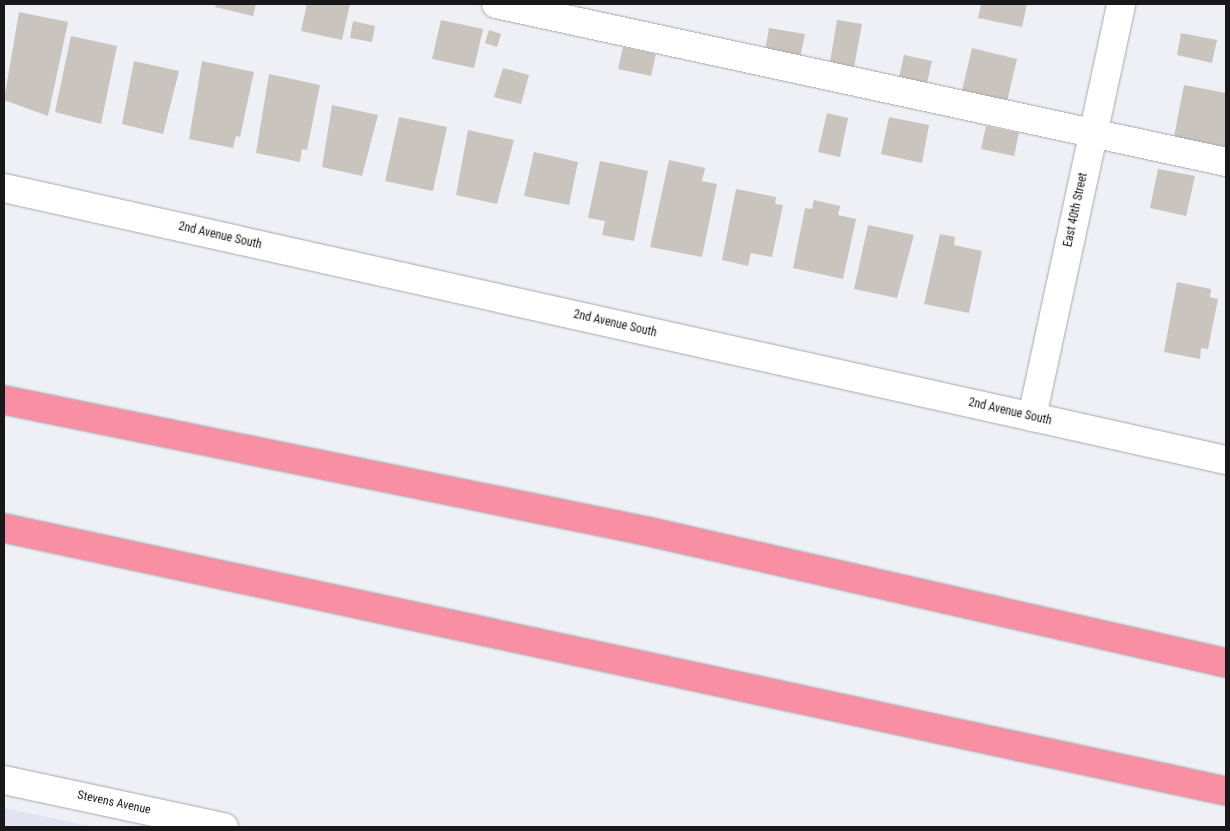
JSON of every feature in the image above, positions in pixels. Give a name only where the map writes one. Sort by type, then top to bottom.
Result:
[{"type":"highway","points":[[4,400],[646,531],[1226,663]]},
{"type":"highway","points":[[4,528],[1226,791]]},
{"type":"street","points":[[496,4],[1226,162]]},
{"type":"street","name":"East 40th Street","points":[[1032,417],[1121,4]]},
{"type":"street","name":"2nd Avenue South","points":[[4,188],[1226,460]]},
{"type":"street","name":"Stevens Avenue","points":[[4,780],[224,827]]},
{"type":"shaded area","points":[[4,808],[93,827],[4,827]]},
{"type":"building","points":[[216,4],[256,4],[253,16],[215,7]]},
{"type":"building","points":[[307,4],[350,4],[342,40],[301,31]]},
{"type":"building","points":[[981,4],[1027,4],[1022,27],[978,18]]},
{"type":"building","points":[[19,12],[68,22],[48,116],[4,100]]},
{"type":"building","points":[[441,20],[483,29],[474,68],[432,59]]},
{"type":"building","points":[[837,20],[862,24],[853,73],[829,68]]},
{"type":"building","points":[[353,21],[375,26],[372,42],[350,38]]},
{"type":"building","points":[[769,28],[805,34],[800,58],[765,51]]},
{"type":"building","points":[[489,30],[501,34],[497,47],[485,43]]},
{"type":"building","points":[[1181,33],[1217,40],[1212,63],[1177,55]]},
{"type":"building","points":[[71,36],[117,46],[101,124],[55,112]]},
{"type":"building","points":[[623,47],[656,54],[651,76],[618,69]]},
{"type":"building","points":[[972,48],[1017,59],[1006,106],[961,95]]},
{"type":"building","points":[[904,55],[932,61],[926,87],[898,82]]},
{"type":"building","points":[[134,61],[179,71],[163,134],[122,124]]},
{"type":"building","points":[[202,61],[254,72],[240,137],[236,136],[233,148],[189,139]]},
{"type":"building","points":[[503,68],[529,75],[521,104],[494,97]]},
{"type":"building","points":[[269,74],[320,85],[307,150],[302,149],[300,162],[256,153]]},
{"type":"building","points":[[1184,85],[1226,93],[1226,147],[1174,137]]},
{"type":"building","points":[[332,105],[378,115],[362,176],[322,167]]},
{"type":"building","points":[[827,113],[848,118],[840,157],[818,152]]},
{"type":"building","points":[[399,117],[447,127],[433,191],[385,181]]},
{"type":"building","points":[[889,117],[929,125],[922,163],[881,154]]},
{"type":"building","points":[[986,126],[1019,133],[1014,156],[981,149]]},
{"type":"building","points":[[468,130],[514,140],[497,204],[456,195]]},
{"type":"building","points":[[534,152],[578,162],[569,205],[524,196]]},
{"type":"building","points":[[669,160],[705,168],[702,181],[717,184],[702,257],[650,247]]},
{"type":"building","points":[[600,161],[648,171],[634,241],[602,235],[605,221],[588,218]]},
{"type":"building","points":[[1158,169],[1195,176],[1186,216],[1150,208]]},
{"type":"building","points":[[736,189],[776,197],[775,204],[783,205],[772,257],[751,253],[748,266],[722,260]]},
{"type":"building","points":[[814,200],[840,206],[838,215],[856,219],[843,279],[793,268],[805,208],[812,209]]},
{"type":"building","points":[[868,225],[914,235],[897,298],[854,289]]},
{"type":"building","points":[[940,234],[955,237],[954,245],[982,251],[969,313],[924,304]]},
{"type":"building","points":[[1177,282],[1211,289],[1210,297],[1218,299],[1208,349],[1201,348],[1200,359],[1164,352]]}]
